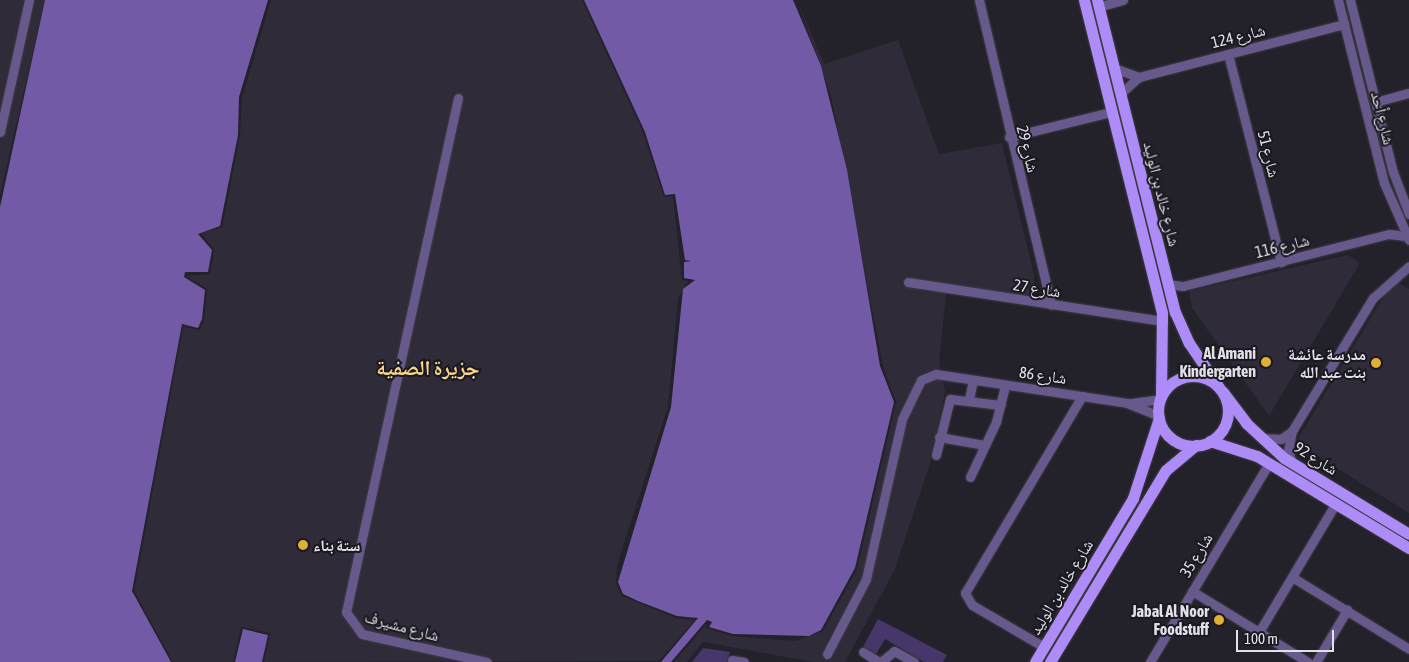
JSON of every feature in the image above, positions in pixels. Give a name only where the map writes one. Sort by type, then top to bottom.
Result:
[{"type":"main road","name":"شارع خالد بن الوليد","points":[[1084,0],[1163,321],[1160,398]]},
{"type":"main road","name":"شارع خالد بن الوليد","points":[[1098,3],[1171,297],[1184,333],[1220,389]]},
{"type":"main road","points":[[1187,376],[1198,376],[1220,389],[1227,419],[1210,441],[1196,445],[1177,441],[1159,417],[1160,398],[1167,388],[1187,376]]},
{"type":"main road","name":"شارع 92","points":[[1220,389],[1261,438],[1292,463],[1409,534]]},
{"type":"main road","name":"شارع خالد بن الوليد","points":[[1035,662],[1133,498],[1159,417]]},
{"type":"main road","name":"شارع 92","points":[[1210,441],[1235,446],[1269,463],[1409,548]]},
{"type":"main road","name":"شارع خالد بن الوليد","points":[[1053,661],[1166,470],[1196,445]]},
{"type":"street","points":[[0,132],[29,0]]},
{"type":"street","name":"شارع 29","points":[[980,0],[1009,137],[1051,305]]},
{"type":"street","points":[[1098,3],[1123,0]]},
{"type":"street","name":"شارع أحد","points":[[1338,0],[1369,126],[1398,221],[1408,238]]},
{"type":"street","name":"شارع أحد","points":[[1350,0],[1375,102],[1409,214]]},
{"type":"street","name":"شارع 124","points":[[1120,94],[1139,76],[1344,24]]},
{"type":"street","name":"شارع 51","points":[[1228,54],[1281,262]]},
{"type":"street","points":[[1114,68],[1139,76]]},
{"type":"street","points":[[1375,102],[1409,93]]},
{"type":"street","name":"شارع مشيرف","points":[[458,98],[346,612],[354,629],[487,662]]},
{"type":"street","points":[[1009,137],[1111,112]]},
{"type":"street","points":[[1369,126],[1381,123]]},
{"type":"street","points":[[1389,234],[1398,221]]},
{"type":"street","name":"شارع 116","points":[[1168,284],[1183,286],[1389,234],[1408,238]]},
{"type":"street","points":[[1292,463],[1288,451],[1292,431],[1373,298],[1409,266]]},
{"type":"street","name":"شارع 27","points":[[908,282],[1163,321]]},
{"type":"street","name":"شارع 116","points":[[1171,297],[1183,286]]},
{"type":"street","name":"شارع 86","points":[[827,654],[870,566],[912,393],[928,376],[955,377],[1127,403],[1159,417]]},
{"type":"street","points":[[969,399],[973,380]]},
{"type":"street","points":[[970,477],[1001,405],[1005,385]]},
{"type":"street","points":[[1044,647],[977,607],[965,593],[1082,396]]},
{"type":"street","points":[[936,454],[947,402],[956,397],[1001,405]]},
{"type":"street","name":"شارع 86","points":[[1127,403],[1160,398]]},
{"type":"street","points":[[1261,438],[1281,439],[1292,431]]},
{"type":"street","points":[[939,436],[985,445]]},
{"type":"street","name":"شارع 35","points":[[1150,662],[1269,463]]},
{"type":"street","points":[[1259,632],[1336,503]]},
{"type":"street","points":[[1292,576],[1409,649]]},
{"type":"street","points":[[1192,592],[1308,662]]},
{"type":"street","points":[[1316,662],[1347,610]]},
{"type":"street","points":[[862,652],[880,662],[894,651],[914,662]]},
{"type":"street","points":[[732,660],[744,662]]},
{"type":"shaded area","points":[[0,0],[45,0],[0,196]]},
{"type":"shaded area","points":[[45,0],[268,0],[239,97],[238,135],[220,226],[198,234],[212,250],[208,272],[185,272],[184,277],[205,290],[202,319],[198,328],[182,324],[132,591],[171,662],[0,662],[0,207]]},
{"type":"shaded area","points":[[271,0],[582,0],[643,132],[664,197],[673,196],[682,280],[688,281],[678,298],[668,407],[617,565],[616,582],[622,596],[676,618],[695,620],[659,661],[264,662],[270,633],[241,627],[233,662],[173,662],[134,591],[183,327],[200,330],[204,320],[207,289],[186,276],[210,274],[214,250],[201,233],[222,227],[240,135],[242,98]]},
{"type":"shaded area","points":[[584,0],[793,0],[821,66],[847,170],[880,366],[894,402],[855,568],[821,630],[809,636],[733,634],[709,627],[712,622],[707,620],[671,662],[661,662],[698,618],[677,616],[638,601],[623,594],[618,582],[671,407],[683,289],[695,280],[684,278],[684,262],[691,261],[685,260],[675,194],[665,195],[645,132]]},
{"type":"shaded area","points":[[797,0],[824,64],[898,40],[939,154],[1002,143],[1034,275],[1033,301],[965,288],[946,295],[939,363],[945,392],[933,455],[895,569],[845,662],[813,662],[703,642],[687,662],[674,662],[708,622],[706,628],[733,636],[796,641],[823,631],[857,569],[896,402],[883,366],[831,96]]},
{"type":"shaded area","name":"Al Amani Kindergarten","points":[[1348,255],[1360,263],[1269,416],[1192,308],[1189,291]]},
{"type":"shaded area","name":"مدرسة عائشة بنت عبد الله","points":[[1399,283],[1409,289],[1409,513],[1300,445],[1299,437],[1391,284]]},
{"type":"shaded area","points":[[878,619],[947,655],[943,662],[924,662],[885,639],[876,654],[863,647]]},
{"type":"shaded area","points":[[243,629],[268,635],[262,662],[235,662]]},
{"type":"shaded area","points":[[703,648],[730,652],[727,662],[692,662]]},
{"type":"place","name":"Al Amani Kindergarten","points":[[1266,362]]},
{"type":"place","name":"مدرسة عائشة بنت عبد الله","points":[[1376,363]]},
{"type":"place","name":"ستة بناء","points":[[303,545]]},
{"type":"place","name":"Jabal Al Noor Foodstuff","points":[[1219,620]]},
{"type":"district","name":"جزيرة الصفية","points":[[428,367]]}]
